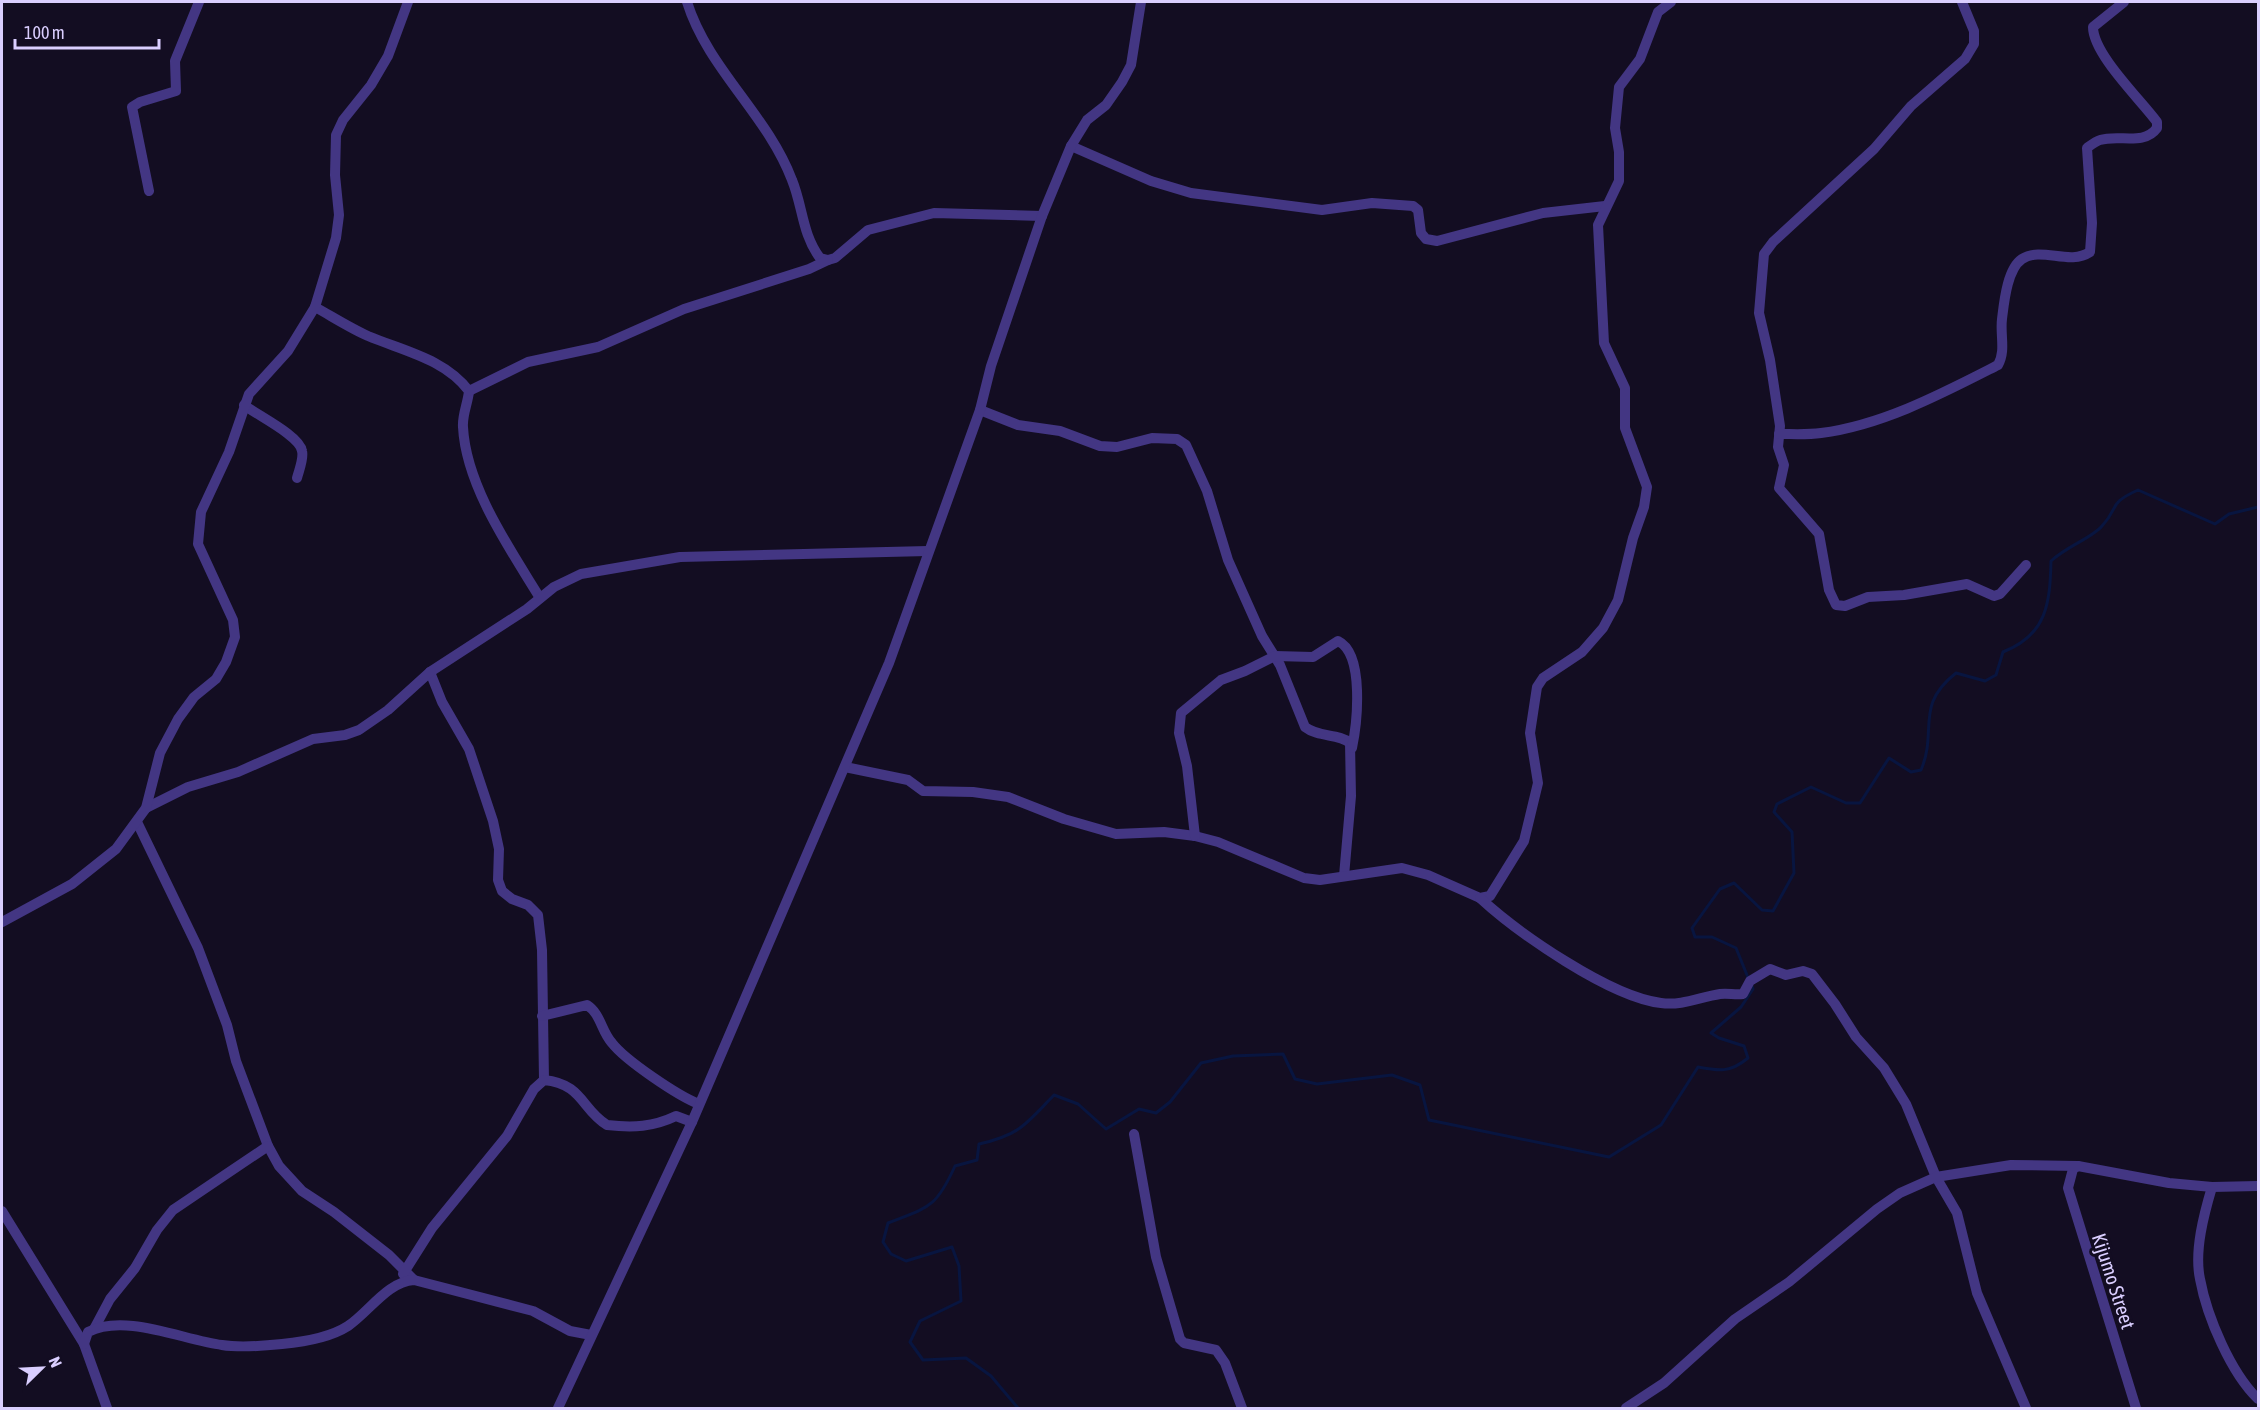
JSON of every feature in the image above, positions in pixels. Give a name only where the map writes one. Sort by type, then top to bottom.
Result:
[{"type":"street","points":[[149,191],[132,107],[140,102],[176,91],[175,61],[199,2]]},
{"type":"street","points":[[2,922],[72,884],[116,849],[147,808],[160,753],[178,719],[195,698],[216,679],[233,646],[233,620],[198,544],[201,512],[229,453],[244,405],[254,385],[288,351],[315,307],[336,238],[339,215],[334,175],[336,135],[343,120],[371,85],[388,56],[408,2]]},
{"type":"street","points":[[687,2],[711,57],[752,110],[787,169],[793,181],[805,231],[820,258],[828,260]]},
{"type":"street","points":[[558,1408],[692,1122],[845,767],[888,663],[980,410],[991,366],[1042,216],[1071,146],[1087,120],[1106,105],[1131,65],[1141,2]]},
{"type":"street","points":[[1480,898],[1490,896],[1495,892],[1524,841],[1538,783],[1530,733],[1537,687],[1543,678],[1582,652],[1603,628],[1618,600],[1633,538],[1644,507],[1647,487],[1625,428],[1625,388],[1604,343],[1598,225],[1605,206],[1613,196],[1619,181],[1619,152],[1615,128],[1619,87],[1640,59],[1658,12],[1671,2]]},
{"type":"street","points":[[1962,2],[1974,31],[1974,44],[1965,60],[1911,106],[1874,149],[1773,242],[1764,254],[1759,313],[1770,360],[1780,426],[1778,447],[1784,465],[1779,488],[1819,534],[1829,590],[1836,605],[1845,606],[1868,597],[1904,595],[1967,584],[1994,596],[2000,594],[2026,565]]},
{"type":"street","points":[[1779,434],[1819,433],[1852,427],[1932,399],[1998,365],[2002,358],[2002,320],[2015,266],[2023,258],[2033,255],[2069,259],[2081,258],[2090,252],[2092,223],[2087,148],[2100,140],[2142,138],[2153,134],[2157,128],[2157,122],[2125,85],[2093,37],[2093,27],[2124,2]]},
{"type":"street","points":[[1071,146],[1150,181],[1202,195],[1322,210],[1372,203],[1413,206],[1418,210],[1421,232],[1426,239],[1437,241],[1543,213],[1605,206]]},
{"type":"street","points":[[540,598],[502,536],[482,494],[468,456],[462,424],[469,391],[508,370],[528,363],[598,347],[684,309],[809,269],[835,258],[868,230],[934,213],[1042,216]]},
{"type":"street","points":[[315,307],[367,336],[417,354],[450,371],[469,391]]},
{"type":"street","points":[[244,405],[293,437],[300,445],[303,453],[297,478]]},
{"type":"street","points":[[980,410],[1017,424],[1060,431],[1100,446],[1117,447],[1152,438],[1177,439],[1186,445],[1207,491],[1228,560],[1262,636],[1275,656],[1305,727],[1323,736],[1348,741],[1352,748]]},
{"type":"street","points":[[147,808],[188,787],[238,772],[313,739],[345,735],[359,730],[388,710],[430,672],[565,580],[592,571],[680,558],[927,551]]},
{"type":"street","points":[[1195,836],[1187,765],[1179,733],[1181,713],[1221,680],[1275,656],[1313,657],[1338,641],[1342,642],[1349,652],[1357,679],[1357,723],[1352,748],[1344,876]]},
{"type":"street","points":[[430,672],[442,702],[469,749],[493,821],[500,849],[498,879],[502,891],[512,899],[528,905],[538,915],[542,950],[544,1080]]},
{"type":"street","points":[[845,767],[908,780],[923,791],[973,792],[1008,797],[1064,819],[1116,834],[1164,832],[1195,836],[1218,842],[1304,878],[1320,880],[1402,868],[1428,875],[1480,898],[1500,917],[1584,972],[1640,999],[1664,1004],[1691,1002],[1720,994],[1743,994],[1750,981],[1770,969],[1786,975],[1803,971],[1812,974],[1906,1104],[1936,1177],[1957,1213],[1977,1293],[2026,1408]]},
{"type":"street","points":[[137,822],[211,978],[236,1060],[268,1146],[279,1166],[302,1191],[334,1212],[406,1269],[414,1280]]},
{"type":"street","points":[[542,1016],[586,1005],[593,1009],[610,1041],[617,1049],[653,1077],[699,1104]]},
{"type":"street","points":[[94,1329],[127,1326],[225,1346],[284,1344],[335,1333],[370,1310],[398,1282],[432,1228],[507,1136],[534,1089],[544,1080],[555,1081],[573,1089],[607,1125],[653,1125],[676,1116],[692,1122]]},
{"type":"street","points":[[1134,1134],[1156,1257],[1180,1339],[1184,1343],[1216,1350],[1225,1363],[1242,1408]]},
{"type":"street","points":[[84,1344],[85,1336],[94,1329],[110,1299],[135,1268],[157,1230],[173,1210],[268,1146]]},
{"type":"street","points":[[1626,1408],[1664,1383],[1735,1319],[1789,1282],[1877,1209],[1900,1193],[1936,1177],[2012,1165],[2078,1166],[2169,1183],[2212,1187],[2259,1186]]},
{"type":"street","name":"Kijumo Street","points":[[2078,1166],[2073,1170],[2068,1188],[2136,1408]]},
{"type":"street","points":[[2212,1187],[2199,1259],[2199,1278],[2232,1365],[2258,1399]]},
{"type":"street","points":[[2,1211],[84,1344],[107,1408]]},
{"type":"street","points":[[398,1282],[414,1280],[533,1311],[570,1331],[591,1335]]},
{"type":"waterway","points":[[1749,980],[1736,948],[1712,937],[1695,937],[1692,928],[1720,889],[1734,883],[1762,910],[1773,911],[1794,873],[1792,832],[1774,812],[1777,804],[1811,787],[1846,803],[1860,803],[1889,758],[1911,772],[1921,770],[1926,756],[1931,708],[1935,696],[1943,685],[1956,673],[1985,681],[1996,675],[2003,652],[2029,637],[2043,616],[2049,591],[2051,561],[2098,530],[2118,503],[2128,495],[2138,490],[2215,524],[2229,514],[2258,507]]},
{"type":"waterway","points":[[1018,1408],[991,1376],[966,1358],[923,1360],[910,1342],[920,1321],[961,1301],[959,1266],[952,1247],[906,1261],[891,1254],[883,1242],[888,1223],[930,1204],[942,1190],[955,1166],[977,1160],[979,1144],[1004,1137],[1021,1127],[1054,1095],[1078,1104],[1106,1129],[1139,1109],[1156,1113],[1170,1102],[1201,1063],[1233,1056],[1283,1054],[1295,1079],[1317,1084],[1392,1075],[1420,1085],[1429,1120],[1609,1157],[1661,1125],[1698,1067],[1724,1070],[1748,1058],[1744,1046],[1711,1033],[1741,1007],[1753,989],[1752,986]]}]
